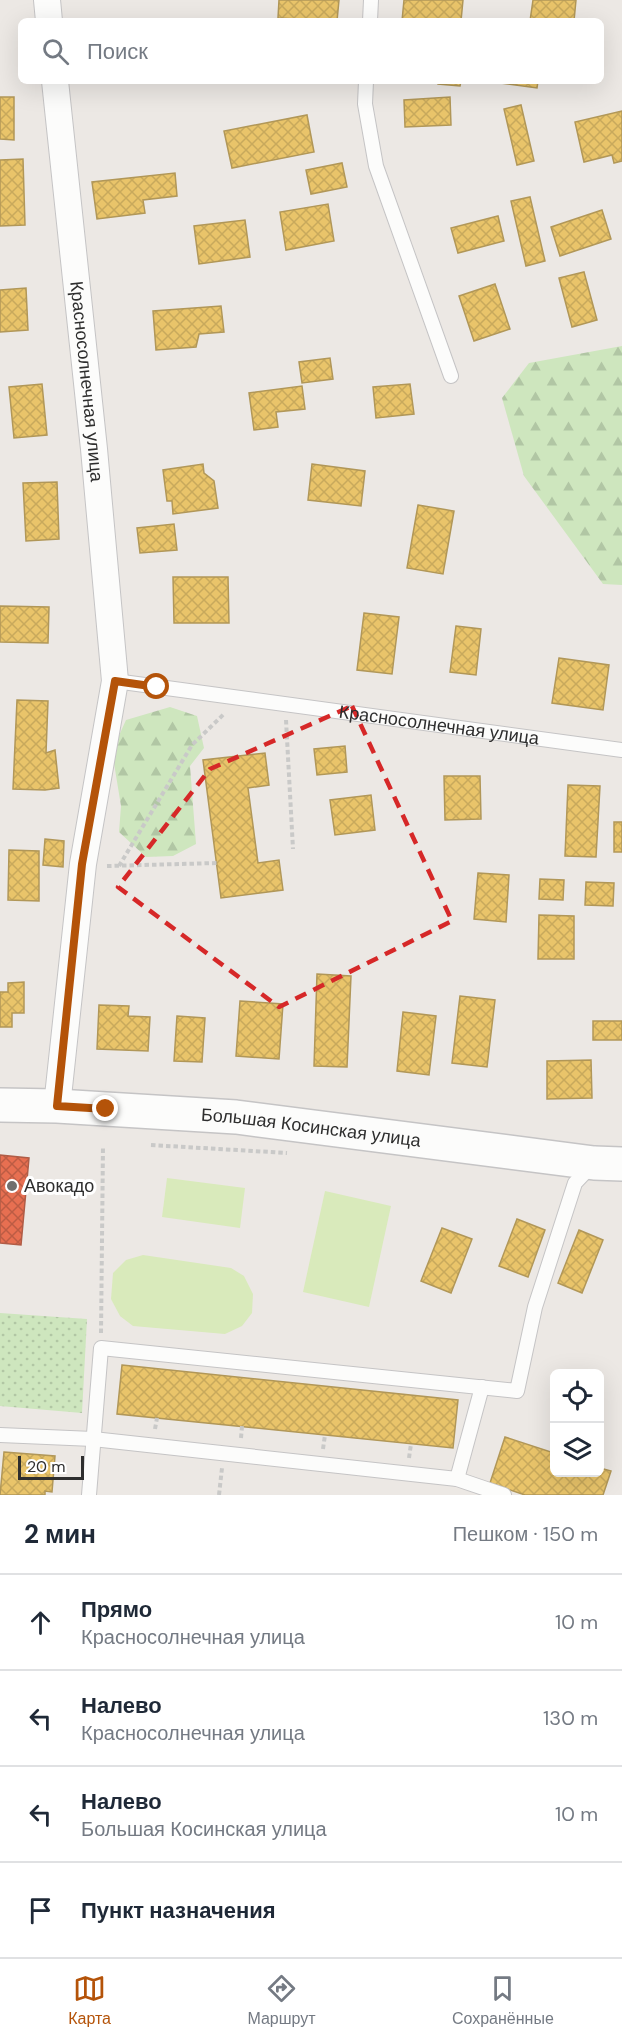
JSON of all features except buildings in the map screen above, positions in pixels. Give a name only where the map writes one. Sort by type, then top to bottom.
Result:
[{"type":"street","points":[[47,0],[49,18]]},
{"type":"street","name":"Красносолнечная улица","points":[[55,84],[94,449],[115,681],[82,864],[57,1106]]},
{"type":"street","name":"Большая Косинская улица","points":[[0,1105],[57,1106],[236,1117],[608,1163]]},
{"type":"lane","points":[[370,18],[371,0]]},
{"type":"lane","points":[[366,84],[365,104],[376,166],[451,376]]},
{"type":"lane","name":"Красносолнечная улица","points":[[115,681],[622,750]]},
{"type":"lane","points":[[89,1495],[101,1348],[517,1391],[535,1307],[575,1183],[608,1163]]},
{"type":"lane","points":[[458,1479],[482,1387]]},
{"type":"lane","points":[[0,1435],[93,1439],[458,1479],[504,1495]]},
{"type":"path","points":[[119,866],[192,745],[241,698]]},
{"type":"path","points":[[285,704],[293,849]]},
{"type":"path","points":[[82,864],[119,866],[217,863]]},
{"type":"path","points":[[101,1348],[103,1146]]},
{"type":"path","points":[[219,1495],[223,1454]]},
{"type":"highlighted area","points":[[352,706],[452,921],[279,1007],[118,887],[210,769]]},
{"type":"green space","points":[[622,346],[622,585],[603,584],[524,476],[502,398],[529,363]]},
{"type":"green space","points":[[170,707],[197,716],[204,748],[190,766],[196,844],[173,856],[146,857],[119,832],[121,806],[112,751],[126,720]]},
{"type":"green space","points":[[167,1178],[245,1188],[240,1228],[162,1217]]},
{"type":"green space","points":[[325,1191],[391,1206],[369,1307],[303,1292]]},
{"type":"green space","points":[[143,1255],[231,1268],[244,1276],[253,1294],[252,1313],[242,1326],[225,1334],[133,1326],[120,1316],[111,1299],[113,1273],[126,1260]]},
{"type":"green space","points":[[0,1313],[87,1319],[82,1413],[0,1406]]},
{"type":"place","name":"Авокадо","points":[[12,1186]]},
{"type":"route","points":[[106,1109],[57,1106],[82,864],[115,681],[157,687]]}]
